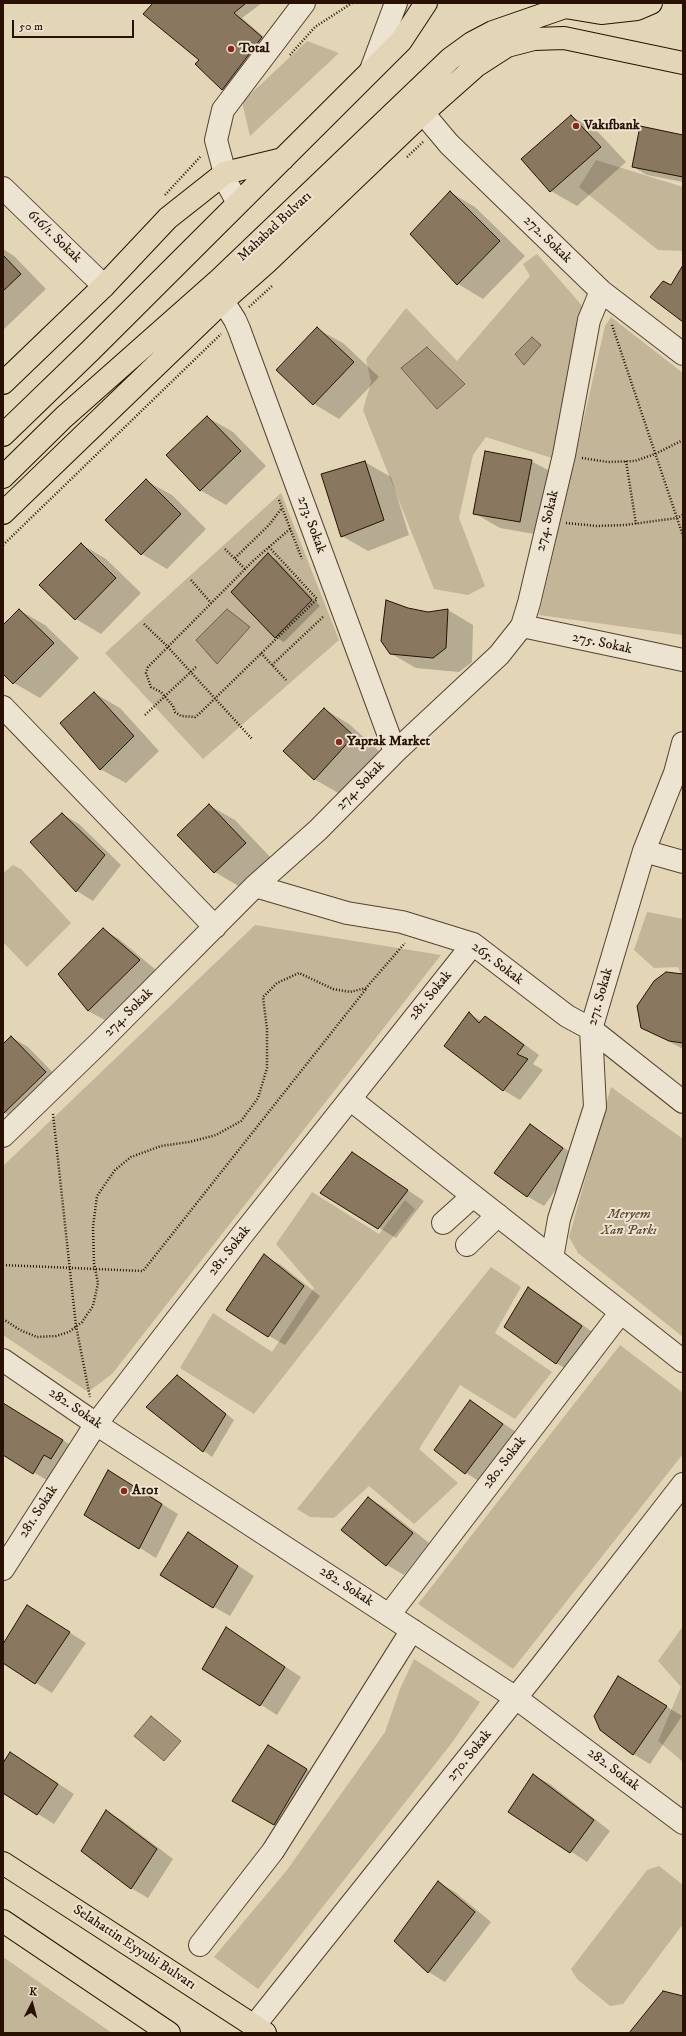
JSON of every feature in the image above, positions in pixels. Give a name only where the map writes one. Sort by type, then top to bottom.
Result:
[{"type":"main road","points":[[560,5],[601,13],[637,8],[651,3]]},
{"type":"main road","name":"Mahabad Bulvarı","points":[[3,477],[64,417],[220,279],[450,58],[472,43],[493,32],[560,5]]},
{"type":"main road","points":[[3,434],[90,351],[401,41],[424,6]]},
{"type":"main road","points":[[3,513],[222,301],[266,263],[423,113],[476,66],[507,46],[534,39],[564,38],[683,63]]},
{"type":"main road","points":[[3,383],[104,286],[168,218],[225,173],[283,159]]},
{"type":"main road","name":"Selahattin Eyyubi Bulvarı","points":[[3,1863],[260,2029]]},
{"type":"main road","points":[[3,1921],[169,2033]]},
{"type":"street","points":[[238,203],[228,185],[216,140],[223,110],[304,3]]},
{"type":"street","points":[[371,70],[396,3]]},
{"type":"street","points":[[399,3],[424,6]]},
{"type":"street","name":"272. Sokak","points":[[423,113],[449,144],[601,291],[683,354]]},
{"type":"street","name":"616/1. Sokak","points":[[3,188],[104,286]]},
{"type":"street","name":"274. Sokak","points":[[3,1136],[255,886],[318,830],[395,752],[498,655],[522,626],[530,603],[564,455],[589,320],[601,291]]},
{"type":"street","name":"273. Sokak","points":[[222,301],[235,320],[395,752]]},
{"type":"street","name":"275. Sokak","points":[[522,626],[683,660]]},
{"type":"street","points":[[3,707],[215,927]]},
{"type":"street","name":"271. Sokak","points":[[552,1258],[559,1218],[595,1107],[591,1028],[644,851],[675,772],[683,743]]},
{"type":"street","points":[[644,851],[683,862]]},
{"type":"street","name":"265. Sokak","points":[[255,886],[347,913],[402,922],[473,944],[567,1016],[591,1028],[683,1102]]},
{"type":"street","name":"281. Sokak","points":[[3,1569],[96,1424],[473,944]]},
{"type":"street","points":[[350,1099],[683,1361]]},
{"type":"street","points":[[443,1223],[473,1196]]},
{"type":"street","points":[[467,1244],[498,1215]]},
{"type":"street","name":"280. Sokak","points":[[389,1615],[620,1312]]},
{"type":"street","name":"282. Sokak","points":[[3,1360],[96,1424],[516,1698],[683,1823]]},
{"type":"street","name":"270. Sokak","points":[[260,2029],[683,1484]]},
{"type":"street","points":[[200,1945],[273,1851],[412,1630]]},
{"type":"path","points":[[289,56],[315,27],[352,3]]},
{"type":"path","points":[[402,161],[437,129]]},
{"type":"path","points":[[162,198],[216,140]]},
{"type":"path","points":[[3,545],[276,282]]},
{"type":"path","points":[[610,319],[683,536]]},
{"type":"path","points":[[564,455],[608,462],[635,461],[656,454],[683,440]]},
{"type":"path","points":[[626,461],[636,524]]},
{"type":"path","points":[[234,558],[269,525],[282,508]]},
{"type":"path","points":[[548,520],[597,526],[636,524],[677,518],[683,515]]},
{"type":"path","points":[[269,547],[317,599],[199,714],[195,717],[188,717],[175,712],[173,706],[166,697],[151,687],[146,673],[148,667],[211,603],[269,547],[290,529]]},
{"type":"path","points":[[225,549],[246,569]]},
{"type":"path","points":[[192,580],[211,603]]},
{"type":"path","points":[[272,665],[325,616]]},
{"type":"path","points":[[144,624],[168,646],[252,739]]},
{"type":"path","points":[[261,653],[286,680]]},
{"type":"path","points":[[145,715],[166,697],[197,666]]},
{"type":"path","points":[[3,1265],[143,1271],[366,988],[418,927]]},
{"type":"path","points":[[3,1319],[20,1330],[37,1337],[56,1336],[69,1332],[82,1322],[93,1306],[98,1283],[93,1227],[97,1196],[115,1170],[131,1157],[161,1146],[189,1142],[216,1135],[241,1121],[258,1098],[267,1068],[267,1028],[263,997],[276,983],[299,973],[333,989],[350,992],[366,988]]},
{"type":"path","points":[[51,1090],[76,1326],[96,1424]]},
{"type":"green space","points":[[307,41],[339,53],[250,136],[242,102]]},
{"type":"green space","points":[[596,160],[683,187],[683,251],[658,250],[579,187]]},
{"type":"green space","points":[[537,254],[585,309],[555,459],[486,437],[473,455],[459,518],[485,586],[468,595],[434,589],[363,410],[371,382],[366,359],[406,308],[457,361],[530,276],[523,264]]},
{"type":"green space","points":[[611,317],[683,373],[683,635],[539,615],[605,326]]},
{"type":"green space","points":[[281,493],[339,640],[203,759],[105,653]]},
{"type":"green space","points":[[13,865],[21,869],[71,923],[27,967],[3,942],[3,873]]},
{"type":"green space","points":[[647,912],[683,919],[683,980],[678,967],[654,968],[634,950]]},
{"type":"green space","points":[[255,925],[441,955],[112,1374],[88,1392],[3,1335],[3,1166]]},
{"type":"green space","name":"Meryem Xan Parkı","points":[[611,1087],[683,1139],[683,1337],[578,1253],[569,1237]]},
{"type":"green space","points":[[312,1192],[379,1234],[405,1200],[415,1209],[254,1414],[180,1368],[213,1313],[272,1352],[314,1288],[276,1244]]},
{"type":"green space","points":[[491,1267],[521,1287],[495,1333],[552,1372],[515,1419],[460,1385],[419,1449],[458,1483],[414,1524],[369,1486],[334,1518],[310,1517],[297,1509]]},
{"type":"green space","points":[[620,1345],[683,1393],[683,1454],[513,1669],[418,1604]]},
{"type":"green space","points":[[683,1626],[683,1762],[658,1741],[681,1687],[658,1661]]},
{"type":"green space","points":[[414,1659],[480,1702],[451,1744],[258,1989],[214,1957],[287,1870],[385,1732],[400,1689]]},
{"type":"green space","points":[[659,1866],[683,1885],[683,1924],[623,2004],[610,2006],[577,1979],[571,1969],[647,1870]]},
{"type":"green space","points":[[3,1957],[112,2033],[3,2033]]},
{"type":"shaded area","points":[[532,337],[541,345],[524,365],[515,354]]},
{"type":"shaded area","points":[[427,347],[465,384],[437,409],[401,368]]},
{"type":"shaded area","points":[[227,609],[250,627],[217,664],[196,640]]},
{"type":"shaded area","points":[[151,1716],[181,1741],[164,1761],[134,1736]]},
{"type":"building","points":[[153,3],[246,3],[234,13],[262,37],[222,90],[195,64],[199,60],[143,14]]},
{"type":"building","points":[[571,115],[601,147],[550,192],[521,159]]},
{"type":"building","points":[[640,126],[683,135],[683,177],[632,167]]},
{"type":"building","points":[[450,191],[500,241],[457,285],[410,234]]},
{"type":"building","points":[[3,255],[21,274],[3,291]]},
{"type":"building","points":[[683,265],[683,322],[650,297],[663,281],[671,285]]},
{"type":"building","points":[[317,327],[354,362],[313,405],[276,370]]},
{"type":"building","points":[[207,416],[241,451],[200,491],[166,455]]},
{"type":"building","points":[[485,451],[532,460],[520,522],[473,514]]},
{"type":"building","points":[[365,461],[384,520],[341,537],[321,474]]},
{"type":"building","points":[[146,479],[181,514],[141,555],[105,520]]},
{"type":"building","points":[[81,543],[116,578],[75,620],[39,585]]},
{"type":"building","points":[[268,553],[312,600],[275,638],[231,592]]},
{"type":"building","points":[[386,600],[408,608],[428,612],[448,609],[446,648],[433,658],[390,654],[381,641]]},
{"type":"building","points":[[19,609],[54,643],[13,684],[3,674],[3,625]]},
{"type":"building","points":[[94,692],[134,736],[100,770],[60,723]]},
{"type":"building","points":[[324,708],[354,736],[314,780],[283,751]]},
{"type":"building","points":[[209,804],[246,843],[214,873],[177,835]]},
{"type":"building","points":[[62,813],[105,855],[76,892],[30,842]]},
{"type":"building","points":[[103,928],[140,960],[88,1011],[58,974]]},
{"type":"building","points":[[666,972],[683,974],[683,1043],[669,1041],[641,1028],[637,1006],[654,981]]},
{"type":"building","points":[[469,1012],[479,1023],[485,1016],[524,1045],[517,1054],[528,1059],[503,1091],[444,1046]]},
{"type":"building","points":[[11,1036],[46,1072],[3,1114],[3,1044]]},
{"type":"building","points":[[530,1124],[563,1148],[527,1197],[494,1173]]},
{"type":"building","points":[[352,1152],[408,1190],[378,1229],[320,1193]]},
{"type":"building","points":[[264,1254],[304,1286],[268,1337],[226,1310]]},
{"type":"building","points":[[528,1287],[582,1326],[556,1364],[504,1327]]},
{"type":"building","points":[[177,1375],[226,1414],[203,1452],[146,1407]]},
{"type":"building","points":[[470,1400],[503,1424],[465,1474],[434,1450]]},
{"type":"building","points":[[3,1403],[63,1440],[51,1459],[44,1455],[33,1474],[3,1455]]},
{"type":"building","points":[[108,1470],[162,1504],[139,1549],[84,1515]]},
{"type":"building","points":[[368,1497],[413,1533],[386,1566],[341,1530]]},
{"type":"building","points":[[188,1532],[238,1566],[213,1608],[160,1575]]},
{"type":"building","points":[[27,1605],[70,1632],[35,1684],[3,1663],[3,1644]]},
{"type":"building","points":[[226,1627],[285,1667],[260,1706],[202,1669]]},
{"type":"building","points":[[618,1676],[667,1706],[633,1755],[600,1730],[594,1716]]},
{"type":"building","points":[[268,1745],[307,1769],[274,1825],[232,1801]]},
{"type":"building","points":[[10,1752],[58,1784],[37,1815],[3,1793],[3,1763]]},
{"type":"building","points":[[533,1774],[594,1820],[570,1853],[508,1812]]},
{"type":"building","points":[[106,1810],[157,1849],[131,1889],[81,1851]]},
{"type":"building","points":[[438,1881],[475,1912],[428,1973],[394,1941]]},
{"type":"building","points":[[663,1991],[683,1996],[683,2033],[629,2033]]},
{"type":"place","name":"Total","points":[[231,49]]},
{"type":"place","name":"Vakıfbank","points":[[576,126]]},
{"type":"place","name":"Yaprak Market","points":[[339,742]]},
{"type":"place","name":"A101","points":[[124,1491]]}]
